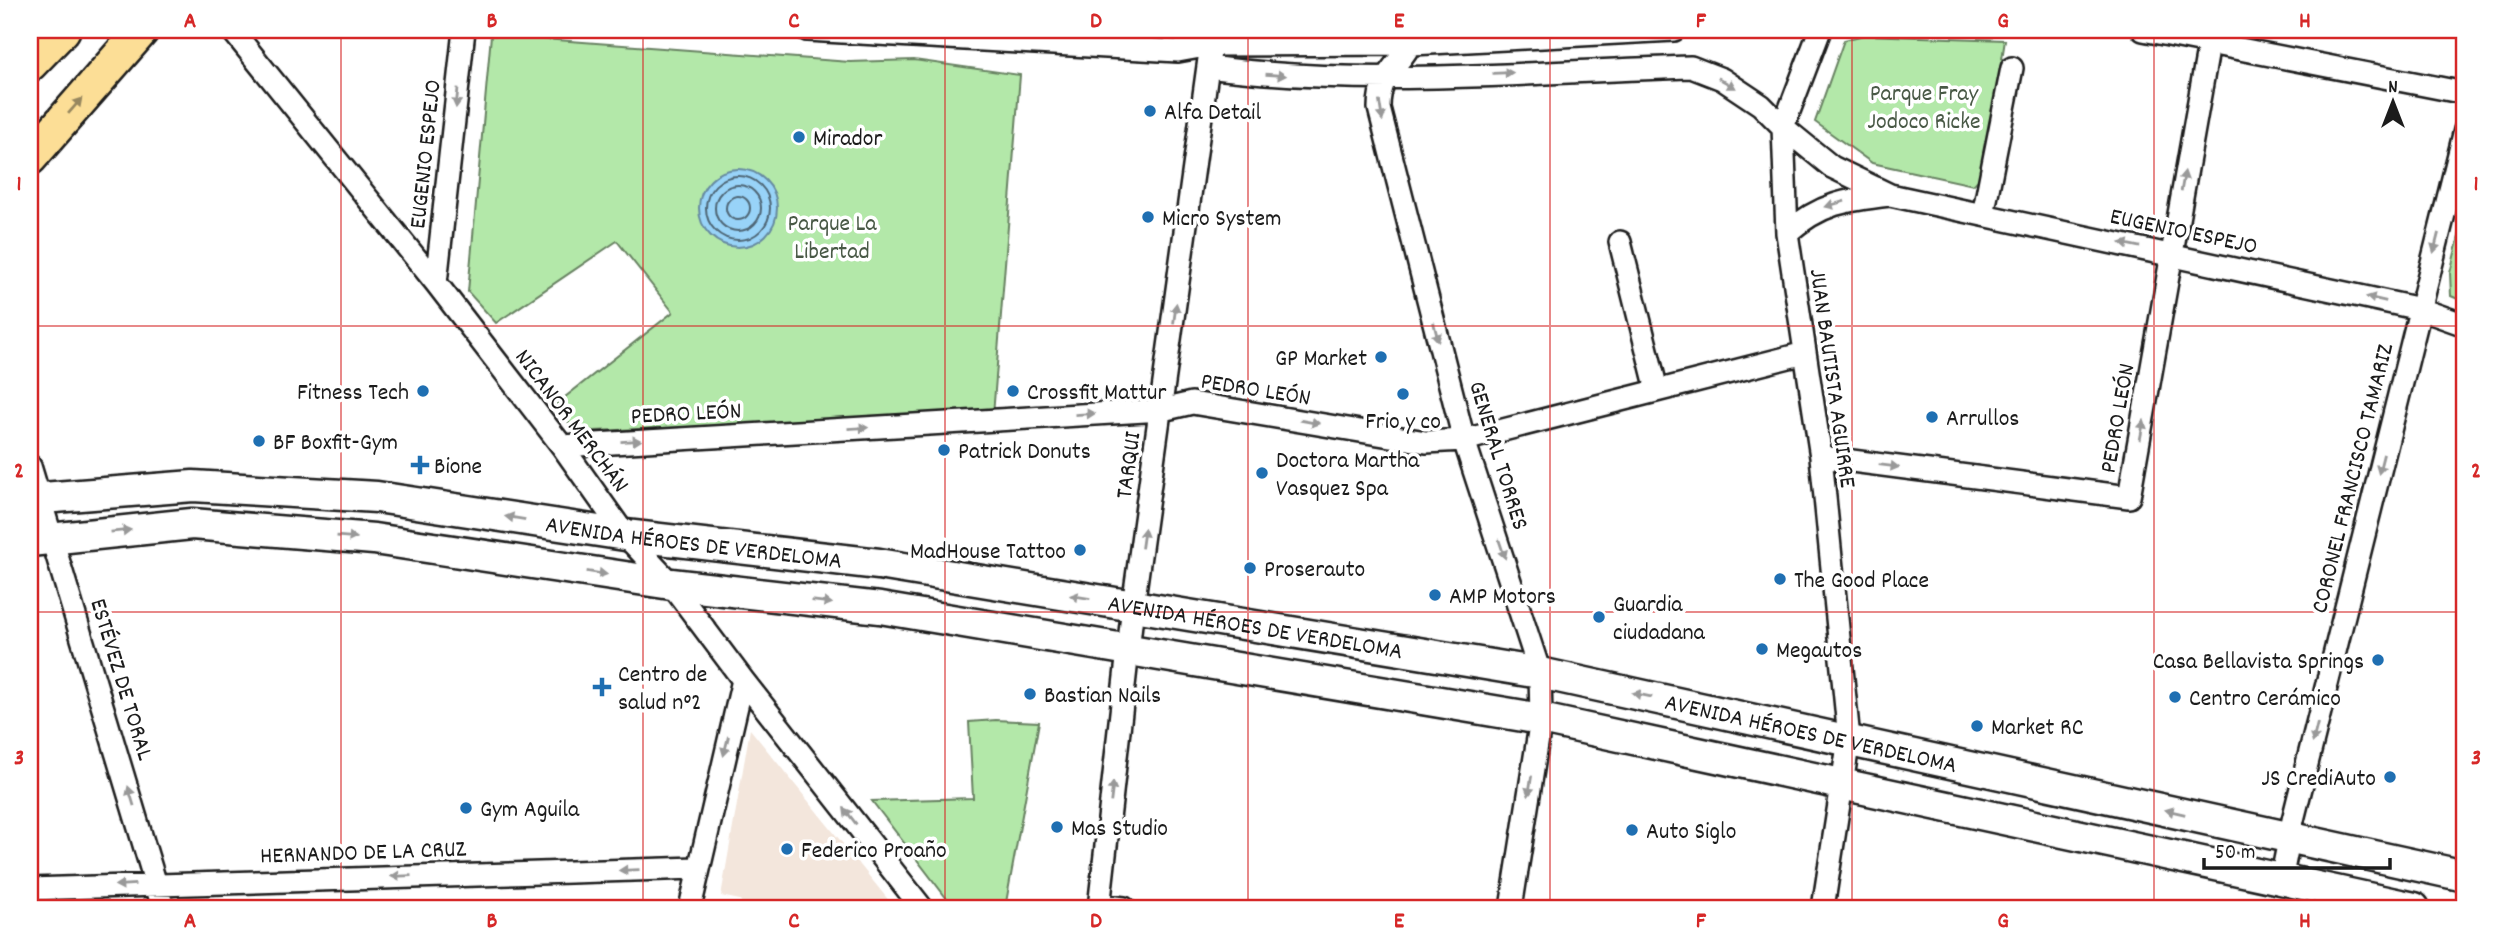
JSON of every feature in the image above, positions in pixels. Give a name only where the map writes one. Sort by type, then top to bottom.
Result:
[{"type":"main road","points":[[30,64],[63,30]]},
{"type":"main road","points":[[30,158],[142,30]]},
{"type":"main road","name":"AVENIDA HÉROES DE VERDELOMA","points":[[35,498],[193,486],[364,496],[625,535],[879,564],[1540,673],[2465,876]]},
{"type":"main road","name":"AVENIDA HÉROES DE VERDELOMA","points":[[41,539],[192,524],[374,539],[671,584],[880,608],[1541,719],[2414,908]]},
{"type":"street","name":"NICANOR MERCHÁN","points":[[232,30],[436,283],[562,446],[625,535],[671,584],[922,908]]},
{"type":"street","name":"EUGENIO ESPEJO","points":[[436,283],[464,30]]},
{"type":"street","points":[[807,30],[1178,51],[1212,38],[1413,37],[1674,30]]},
{"type":"street","name":"JUAN BAUTISTA AGUIRRE","points":[[1819,30],[1783,127],[1787,233],[1822,457],[1849,739],[1823,908]]},
{"type":"street","points":[[2143,30],[2465,93]]},
{"type":"street","points":[[1383,79],[1413,37]]},
{"type":"street","name":"TARQUI","points":[[1099,907],[1133,606],[1212,38]]},
{"type":"street","name":"PEDRO LEÓN","points":[[1822,457],[2129,497],[2209,44]]},
{"type":"street","name":"EUGENIO ESPEJO","points":[[1208,67],[1255,74],[1383,79],[1691,66],[1722,79],[1761,104],[1783,127],[1832,167],[1890,195],[2170,253],[2420,309],[2465,325]]},
{"type":"street","points":[[1983,215],[2012,68]]},
{"type":"street","name":"GENERAL TORRES","points":[[1383,79],[1379,108],[1464,440],[1540,673],[1541,719],[1511,908]]},
{"type":"street","name":"CORONEL FRANCISCO TAMARIZ","points":[[2281,880],[2289,837],[2465,130]]},
{"type":"street","name":"EUGENIO ESPEJO","points":[[1787,233],[1805,217],[1823,207],[1849,200],[1890,195]]},
{"type":"street","points":[[1620,242],[1657,390]]},
{"type":"street","name":"PEDRO LEÓN","points":[[562,446],[1161,410],[1192,403],[1426,442],[1464,440],[1805,353]]},
{"type":"street","name":"ESTÉVEZ DE TORAL","points":[[30,466],[41,539],[163,908]]},
{"type":"street","points":[[690,908],[697,868],[743,680]]},
{"type":"street","name":"HERNANDO DE LA CRUZ","points":[[30,889],[697,868]]},
{"type":"street","points":[[1099,907],[1124,908]]},
{"type":"shaded area","name":"Federico Proaño","points":[[750,729],[895,908],[736,908],[743,905],[740,900],[721,896]]},
{"type":"green space","name":"Parque La Libertad","points":[[491,35],[850,62],[914,60],[1020,75],[993,415],[593,431],[574,429],[555,405],[673,312],[617,241],[496,323],[468,292]]},
{"type":"green space","name":"Parque Fray Jodoco Ricke","points":[[1864,35],[2005,40],[1984,174],[1973,185],[1872,163],[1815,122],[1844,40]]},
{"type":"green space","points":[[2465,212],[2465,302],[2451,296],[2450,273]]},
{"type":"green space","points":[[969,722],[1039,722],[1005,908],[954,908],[872,801],[973,798]]},
{"type":"water","points":[[738,169],[753,172],[770,186],[777,208],[774,223],[760,240],[738,247],[723,244],[706,230],[699,208],[702,193],[716,176]]},
{"type":"place","name":"Alfa Detail","points":[[1150,111]]},
{"type":"place","name":"Mirador","points":[[799,137]]},
{"type":"place","name":"Micro System","points":[[1148,217]]},
{"type":"place","name":"GP Market","points":[[1381,357]]},
{"type":"place","name":"Fitness Tech","points":[[423,391]]},
{"type":"place","name":"Crossfit Mattur","points":[[1013,391]]},
{"type":"place","name":"Frio y co","points":[[1403,394]]},
{"type":"place","name":"Arrullos","points":[[1932,417]]},
{"type":"place","name":"BF Boxfit-Gym","points":[[259,441]]},
{"type":"place","name":"Patrick Donuts","points":[[944,450]]},
{"type":"place","name":"Bione","points":[[420,465]]},
{"type":"place","name":"Doctora Martha Vasquez Spa","points":[[1262,473]]},
{"type":"place","name":"MadHouse Tattoo","points":[[1080,550]]},
{"type":"place","name":"Proserauto","points":[[1250,568]]},
{"type":"place","name":"The Good Place","points":[[1780,579]]},
{"type":"place","name":"AMP Motors","points":[[1435,595]]},
{"type":"place","name":"Guardia ciudadana","points":[[1599,617]]},
{"type":"place","name":"Megautos","points":[[1762,649]]},
{"type":"place","name":"Casa Bellavista Springs","points":[[2378,660]]},
{"type":"place","name":"Centro de salud n°2","points":[[602,687]]},
{"type":"place","name":"Bastian Nails","points":[[1030,694]]},
{"type":"place","name":"Centro Cerámico","points":[[2175,697]]},
{"type":"place","name":"Market RC","points":[[1977,726]]},
{"type":"place","name":"JS CrediAuto","points":[[2390,777]]},
{"type":"place","name":"Gym Aguila","points":[[466,808]]},
{"type":"place","name":"Mas Studio","points":[[1057,827]]},
{"type":"place","name":"Auto Siglo","points":[[1632,830]]},
{"type":"place","name":"Federico Proaño","points":[[787,849]]}]
